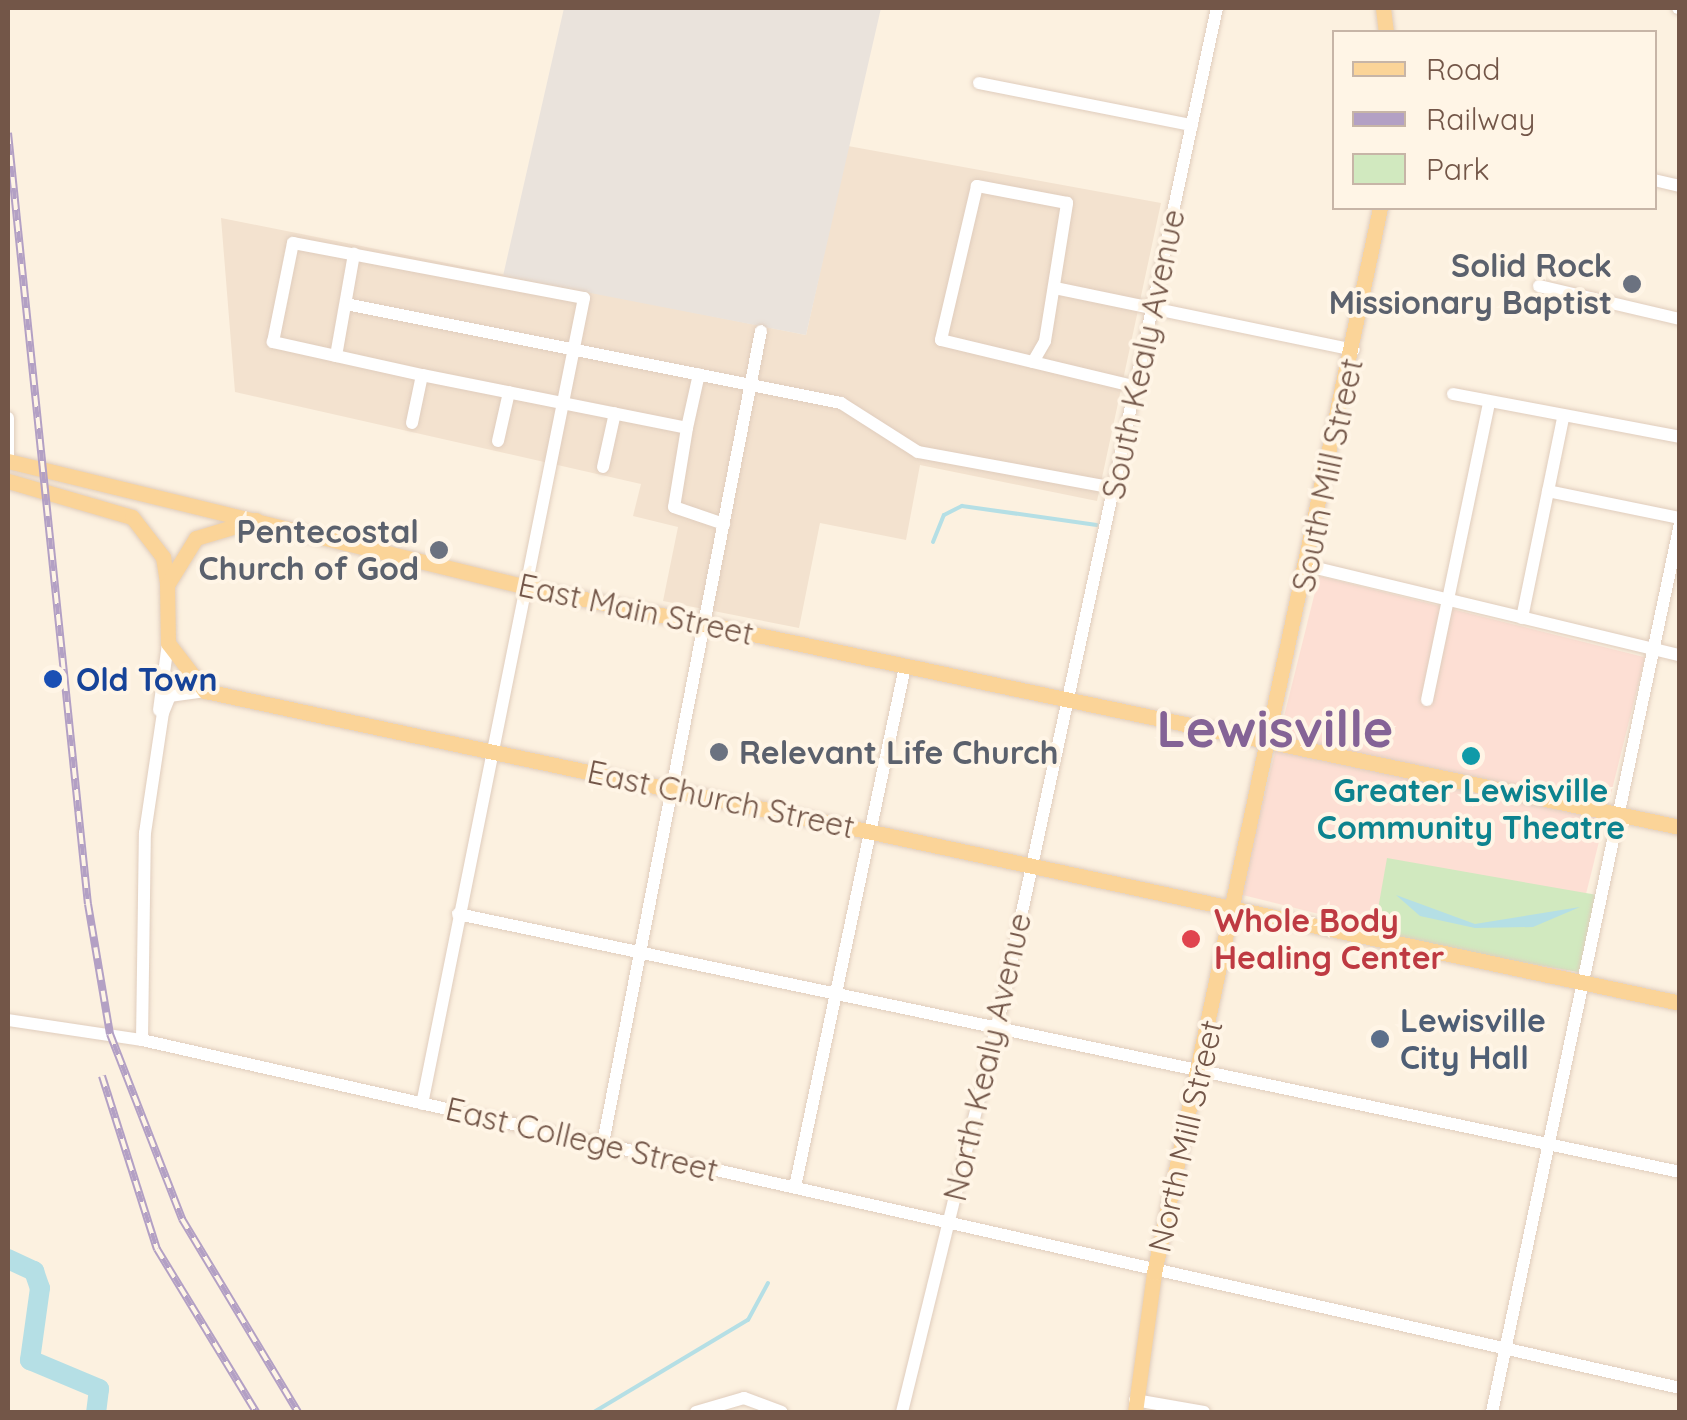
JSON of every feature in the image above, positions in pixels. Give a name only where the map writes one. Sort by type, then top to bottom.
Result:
[{"type":"main road","name":"South Mill Street","points":[[1268,742],[1354,350],[1380,210]]},
{"type":"main road","name":"East Main Street","points":[[8,462],[528,587],[1680,827]]},
{"type":"main road","points":[[8,481],[132,518],[163,556],[168,643],[205,691]]},
{"type":"main road","points":[[167,585],[196,538],[256,520]]},
{"type":"main road","name":"East Church Street","points":[[205,691],[1680,1003]]},
{"type":"main road","name":"North Mill Street","points":[[1135,1406],[1154,1273],[1237,908],[1268,742]]},
{"type":"street","name":"South Kealy Avenue","points":[[1064,699],[1155,307],[1217,8]]},
{"type":"street","points":[[979,83],[1192,124]]},
{"type":"street","points":[[1033,362],[1056,288],[1067,203],[977,186],[941,340],[1137,387]]},
{"type":"street","points":[[422,1104],[491,751],[528,587],[564,403],[576,350],[584,298],[293,242],[273,342],[422,375],[509,392],[564,403],[615,413],[687,428]]},
{"type":"street","points":[[336,356],[354,254]]},
{"type":"street","points":[[1538,286],[1680,319]]},
{"type":"street","points":[[1056,288],[1354,350]]},
{"type":"street","points":[[346,304],[841,403],[918,452],[1114,488]]},
{"type":"street","points":[[603,1143],[760,331]]},
{"type":"street","points":[[699,374],[674,507],[724,524]]},
{"type":"street","points":[[412,423],[422,375]]},
{"type":"street","points":[[498,441],[509,392]]},
{"type":"street","points":[[1453,394],[1563,419],[1680,438]]},
{"type":"street","points":[[1428,700],[1489,402]]},
{"type":"street","points":[[604,467],[615,413]]},
{"type":"street","points":[[8,418],[8,462]]},
{"type":"street","points":[[1522,618],[1563,419]]},
{"type":"street","points":[[1492,1412],[1680,521],[1548,491]]},
{"type":"street","points":[[1308,566],[1680,655]]},
{"type":"street","points":[[142,1040],[145,833],[161,728],[168,643]]},
{"type":"street","points":[[795,1187],[840,994],[905,667]]},
{"type":"street","points":[[161,728],[170,696],[205,691]]},
{"type":"street","name":"North Kealy Avenue","points":[[902,1412],[996,1026],[1064,699]]},
{"type":"street","points":[[458,914],[1200,1066],[1680,1172]]},
{"type":"street","name":"East College Street","points":[[8,1020],[142,1040],[795,1187],[1154,1273],[1680,1388]]},
{"type":"street","points":[[696,1412],[733,1406],[782,1412]]},
{"type":"street","points":[[1135,1406],[1204,1412]]},
{"type":"shaded area","points":[[564,8],[881,8],[806,335],[503,276]]},
{"type":"shaded area","points":[[848,146],[1161,203],[1097,501],[920,465],[906,540],[820,523],[799,628],[663,601],[678,527],[633,516],[641,484],[235,392],[221,218],[806,335]]},
{"type":"shaded area","points":[[1319,576],[1645,657],[1566,976],[1240,894]]},
{"type":"green space","points":[[1387,858],[1602,896],[1588,974],[1373,936]]},
{"type":"water","points":[[1396,895],[1475,924],[1580,907],[1533,927],[1475,928],[1420,916]]},
{"type":"waterway","points":[[933,542],[944,515],[962,506],[1097,525]]},
{"type":"waterway","points":[[8,1259],[34,1271],[40,1288],[30,1360],[99,1389],[96,1412]]},
{"type":"waterway","points":[[594,1412],[748,1320],[768,1283]]},
{"type":"railway","points":[[8,133],[88,904],[110,1034],[182,1219],[298,1412]]},
{"type":"railway","points":[[102,1076],[157,1249],[256,1412]]},
{"type":"place","name":"Solid Rock Missionary Baptist","points":[[1632,284]]},
{"type":"place","name":"Pentecostal Church of God","points":[[439,550]]},
{"type":"place","name":"Old Town","points":[[53,679]]},
{"type":"place","name":"Relevant Life Church","points":[[719,752]]},
{"type":"place","name":"Greater Lewisville Community Theatre","points":[[1471,756]]},
{"type":"place","name":"Whole Body Healing Center","points":[[1191,939]]},
{"type":"place","name":"Lewisville City Hall","points":[[1380,1039]]},
{"type":"district","name":"Lewisville","points":[[1275,728]]}]
